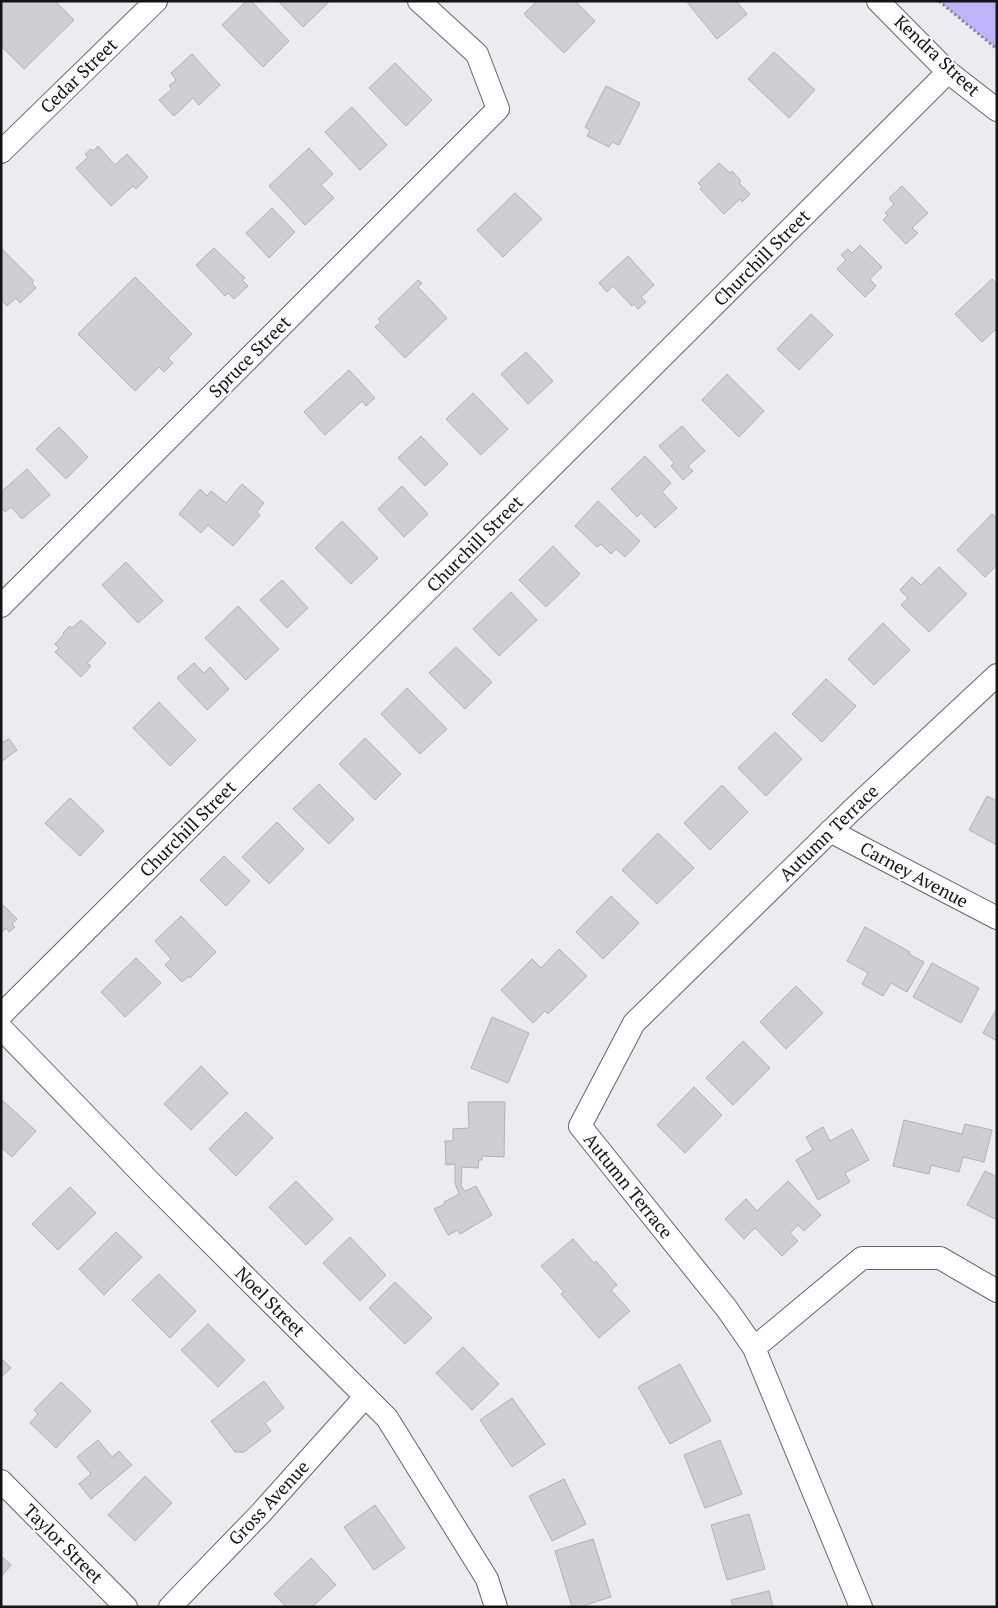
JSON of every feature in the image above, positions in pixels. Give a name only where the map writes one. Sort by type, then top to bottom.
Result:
[{"type":"street","name":"Cedar Street","points":[[1,152],[156,1]]},
{"type":"street","name":"Spruce Street","points":[[1,606],[498,109],[476,54],[419,1]]},
{"type":"street","name":"Kendra Street","points":[[878,1],[948,72],[997,110]]},
{"type":"street","name":"Churchill Street","points":[[1,1015],[948,72]]},
{"type":"street","name":"Autumn Terrace","points":[[861,1607],[754,1348],[727,1309],[580,1126],[634,1023],[830,831],[997,675]]},
{"type":"street","name":"Carney Avenue","points":[[830,831],[997,918]]},
{"type":"street","name":"Noel Street","points":[[1,1028],[151,1183],[387,1418],[487,1579],[496,1607]]},
{"type":"street","points":[[754,1348],[862,1258],[940,1258],[997,1290]]},
{"type":"street","name":"Gross Avenue","points":[[170,1607],[261,1513],[365,1396]]},
{"type":"street","name":"Taylor Street","points":[[1,1481],[126,1607]]},
{"type":"path","points":[[939,1],[997,49]]},
{"type":"shaded area","points":[[939,1],[997,1],[997,49]]},
{"type":"building","points":[[1,1],[55,1],[74,20],[24,69],[1,46]]},
{"type":"building","points":[[246,1],[251,1],[289,41],[263,67],[222,25]]},
{"type":"building","points":[[278,1],[329,1],[329,2],[303,27]]},
{"type":"building","points":[[537,1],[575,1],[595,21],[564,53],[524,14]]},
{"type":"building","points":[[686,1],[736,1],[747,14],[717,39]]},
{"type":"building","points":[[774,52],[815,90],[789,118],[748,79]]},
{"type":"building","points":[[192,54],[220,85],[199,105],[193,98],[174,116],[159,100],[172,89],[169,86],[176,80],[171,73]]},
{"type":"building","points":[[395,63],[432,100],[406,126],[369,88]]},
{"type":"building","points":[[606,86],[640,103],[619,145],[612,142],[609,147],[587,136],[590,130],[585,127]]},
{"type":"building","points":[[352,107],[387,145],[360,170],[325,132]]},
{"type":"building","points":[[98,146],[115,165],[127,154],[148,177],[136,189],[133,186],[111,206],[76,168],[88,157],[85,154],[91,149],[93,151]]},
{"type":"building","points":[[309,148],[333,174],[321,185],[334,198],[305,225],[269,186]]},
{"type":"building","points":[[719,163],[730,173],[732,171],[741,181],[739,183],[750,194],[742,202],[740,199],[724,214],[700,189],[702,187],[698,183]]},
{"type":"building","points":[[902,186],[928,213],[912,228],[918,233],[906,244],[883,220],[888,215],[885,213],[894,204],[889,198]]},
{"type":"building","points":[[515,193],[542,219],[503,257],[477,230]]},
{"type":"building","points":[[272,208],[295,232],[269,258],[246,233]]},
{"type":"building","points":[[860,245],[882,267],[870,279],[876,286],[865,297],[837,269],[846,260],[841,255],[848,249],[852,253]]},
{"type":"building","points":[[1,248],[34,281],[32,283],[36,288],[20,303],[16,298],[7,306],[1,299]]},
{"type":"building","points":[[214,248],[245,278],[242,280],[248,286],[234,299],[228,293],[225,296],[196,265]]},
{"type":"building","points":[[628,256],[654,285],[641,297],[646,302],[638,309],[634,304],[632,306],[613,286],[607,292],[599,283]]},
{"type":"building","points":[[135,277],[192,334],[168,358],[173,363],[164,372],[159,367],[135,391],[78,334]]},
{"type":"building","points":[[992,279],[997,285],[997,328],[982,342],[955,314]]},
{"type":"building","points":[[418,280],[422,283],[418,287],[447,318],[405,358],[375,327],[381,322],[378,319]]},
{"type":"building","points":[[811,314],[833,335],[799,370],[777,349]]},
{"type":"building","points":[[526,352],[553,381],[528,404],[501,374]]},
{"type":"building","points":[[349,370],[375,398],[366,406],[362,401],[325,435],[304,412]]},
{"type":"building","points":[[727,374],[764,411],[739,437],[702,400]]},
{"type":"building","points":[[473,393],[508,429],[481,455],[446,419]]},
{"type":"building","points":[[682,426],[705,451],[688,466],[693,471],[683,480],[671,466],[674,463],[659,446]]},
{"type":"building","points":[[59,427],[88,457],[66,479],[36,449]]},
{"type":"building","points":[[421,436],[448,464],[425,486],[398,458]]},
{"type":"building","points":[[645,456],[671,483],[662,492],[677,508],[655,528],[641,513],[637,517],[611,489]]},
{"type":"building","points":[[27,469],[50,495],[22,519],[11,507],[5,512],[1,507],[1,492]]},
{"type":"building","points":[[242,484],[264,503],[257,512],[260,515],[233,546],[208,525],[201,533],[179,514],[200,489],[207,496],[211,491],[226,503]]},
{"type":"building","points":[[402,486],[428,514],[404,537],[378,509]]},
{"type":"building","points":[[598,501],[640,541],[625,557],[616,549],[611,554],[601,544],[597,547],[575,526]]},
{"type":"building","points":[[992,514],[997,518],[997,565],[985,577],[957,550]]},
{"type":"building","points":[[342,521],[378,558],[351,584],[315,548]]},
{"type":"building","points":[[553,546],[580,574],[546,607],[519,580]]},
{"type":"building","points":[[126,562],[163,601],[138,623],[102,585]]},
{"type":"building","points":[[939,567],[967,594],[929,632],[901,605],[908,598],[900,590],[912,577],[921,585]]},
{"type":"building","points":[[282,580],[308,608],[287,628],[260,600]]},
{"type":"building","points":[[511,592],[537,620],[499,656],[473,629]]},
{"type":"building","points":[[238,606],[279,649],[246,680],[205,638]]},
{"type":"building","points":[[81,620],[106,643],[87,663],[91,666],[81,677],[55,652],[59,648],[55,644],[70,626],[72,628]]},
{"type":"building","points":[[883,623],[910,650],[874,685],[848,659]]},
{"type":"building","points":[[456,647],[492,682],[465,709],[429,673]]},
{"type":"building","points":[[194,663],[204,673],[210,667],[229,689],[207,710],[177,678]]},
{"type":"building","points":[[826,679],[856,706],[822,742],[792,714]]},
{"type":"building","points":[[407,688],[447,729],[420,754],[381,714]]},
{"type":"building","points":[[159,702],[196,740],[170,766],[133,728]]},
{"type":"building","points":[[775,732],[802,759],[766,796],[738,768]]},
{"type":"building","points":[[365,738],[401,774],[375,800],[339,764]]},
{"type":"building","points":[[9,739],[17,750],[1,762],[1,743]]},
{"type":"building","points":[[319,784],[354,819],[329,844],[293,809]]},
{"type":"building","points":[[722,785],[748,812],[710,850],[684,823]]},
{"type":"building","points":[[987,796],[997,801],[997,845],[969,830]]},
{"type":"building","points":[[70,798],[104,831],[80,856],[45,823]]},
{"type":"building","points":[[277,822],[304,849],[269,884],[242,857]]},
{"type":"building","points":[[658,833],[694,868],[657,904],[622,870]]},
{"type":"building","points":[[224,856],[250,881],[226,906],[200,880]]},
{"type":"building","points":[[611,896],[639,923],[603,959],[576,932]]},
{"type":"building","points":[[1,903],[17,919],[12,924],[15,927],[9,932],[6,928],[1,933]]},
{"type":"building","points":[[181,916],[216,952],[190,978],[189,976],[182,982],[165,965],[171,959],[155,941]]},
{"type":"building","points":[[865,927],[924,962],[907,992],[891,983],[883,996],[862,984],[868,973],[847,961]]},
{"type":"building","points":[[559,949],[587,976],[548,1014],[545,1011],[533,1023],[501,990],[532,959],[541,968]]},
{"type":"building","points":[[136,958],[161,983],[125,1017],[101,992]]},
{"type":"building","points":[[932,963],[979,988],[961,1023],[913,997]]},
{"type":"building","points":[[796,986],[823,1013],[786,1049],[760,1022]]},
{"type":"building","points":[[997,1008],[997,1041],[983,1033]]},
{"type":"building","points":[[492,1017],[529,1033],[508,1083],[471,1068]]},
{"type":"building","points":[[743,1041],[770,1068],[733,1105],[706,1078]]},
{"type":"building","points":[[201,1066],[228,1093],[191,1130],[164,1104]]},
{"type":"building","points":[[694,1087],[722,1115],[685,1153],[657,1125]]},
{"type":"building","points":[[1,1099],[36,1131],[12,1157],[1,1147]]},
{"type":"building","points":[[468,1102],[505,1102],[504,1157],[482,1156],[482,1160],[479,1160],[478,1168],[462,1167],[461,1186],[465,1191],[476,1186],[492,1215],[460,1234],[458,1230],[448,1235],[434,1209],[459,1194],[455,1183],[455,1164],[446,1165],[445,1141],[453,1141],[453,1129],[469,1128]]},
{"type":"building","points":[[246,1112],[273,1138],[236,1176],[209,1149]]},
{"type":"building","points":[[904,1120],[962,1134],[965,1124],[992,1130],[984,1162],[963,1157],[959,1172],[931,1165],[929,1174],[893,1166]]},
{"type":"building","points":[[823,1127],[830,1141],[852,1129],[869,1160],[845,1173],[850,1182],[818,1200],[796,1160],[813,1150],[806,1137]]},
{"type":"building","points":[[985,1171],[997,1177],[997,1220],[967,1205]]},
{"type":"building","points":[[296,1181],[333,1219],[306,1245],[269,1207]]},
{"type":"building","points":[[788,1181],[821,1215],[804,1231],[798,1225],[790,1233],[798,1241],[782,1256],[755,1228],[744,1239],[725,1219],[746,1199],[757,1211]]},
{"type":"building","points":[[70,1187],[96,1213],[58,1250],[32,1224]]},
{"type":"building","points":[[116,1232],[142,1257],[104,1295],[79,1269]]},
{"type":"building","points":[[350,1237],[386,1275],[360,1301],[323,1263]]},
{"type":"building","points":[[573,1239],[617,1285],[611,1290],[630,1311],[599,1338],[561,1294],[564,1292],[541,1266]]},
{"type":"building","points":[[159,1274],[196,1311],[170,1338],[132,1300]]},
{"type":"building","points":[[395,1282],[432,1318],[405,1344],[369,1308]]},
{"type":"building","points":[[208,1324],[245,1360],[218,1387],[181,1350]]},
{"type":"building","points":[[463,1347],[499,1384],[472,1410],[436,1373]]},
{"type":"building","points":[[1,1358],[11,1368],[1,1377]]},
{"type":"building","points":[[680,1364],[711,1421],[670,1444],[638,1387]]},
{"type":"building","points":[[264,1381],[284,1408],[265,1423],[271,1431],[244,1452],[235,1452],[211,1421]]},
{"type":"building","points":[[61,1382],[91,1411],[56,1448],[30,1423],[38,1414],[34,1410]]},
{"type":"building","points":[[512,1398],[545,1444],[512,1467],[480,1420]]},
{"type":"building","points":[[98,1440],[112,1457],[119,1451],[132,1465],[91,1499],[79,1484],[91,1474],[77,1457]]},
{"type":"building","points":[[720,1440],[742,1494],[705,1508],[684,1455]]},
{"type":"building","points":[[145,1476],[172,1503],[135,1541],[108,1515]]},
{"type":"building","points":[[564,1479],[586,1524],[552,1541],[529,1496]]},
{"type":"building","points":[[375,1505],[405,1548],[374,1570],[344,1527]]},
{"type":"building","points":[[749,1514],[765,1569],[727,1580],[711,1525]]},
{"type":"building","points":[[593,1539],[611,1597],[579,1607],[572,1607],[555,1551]]},
{"type":"building","points":[[1,1556],[11,1565],[1,1577]]},
{"type":"building","points":[[311,1558],[336,1585],[312,1607],[286,1607],[274,1594]]},
{"type":"building","points":[[769,1591],[773,1607],[733,1607],[731,1600]]}]
